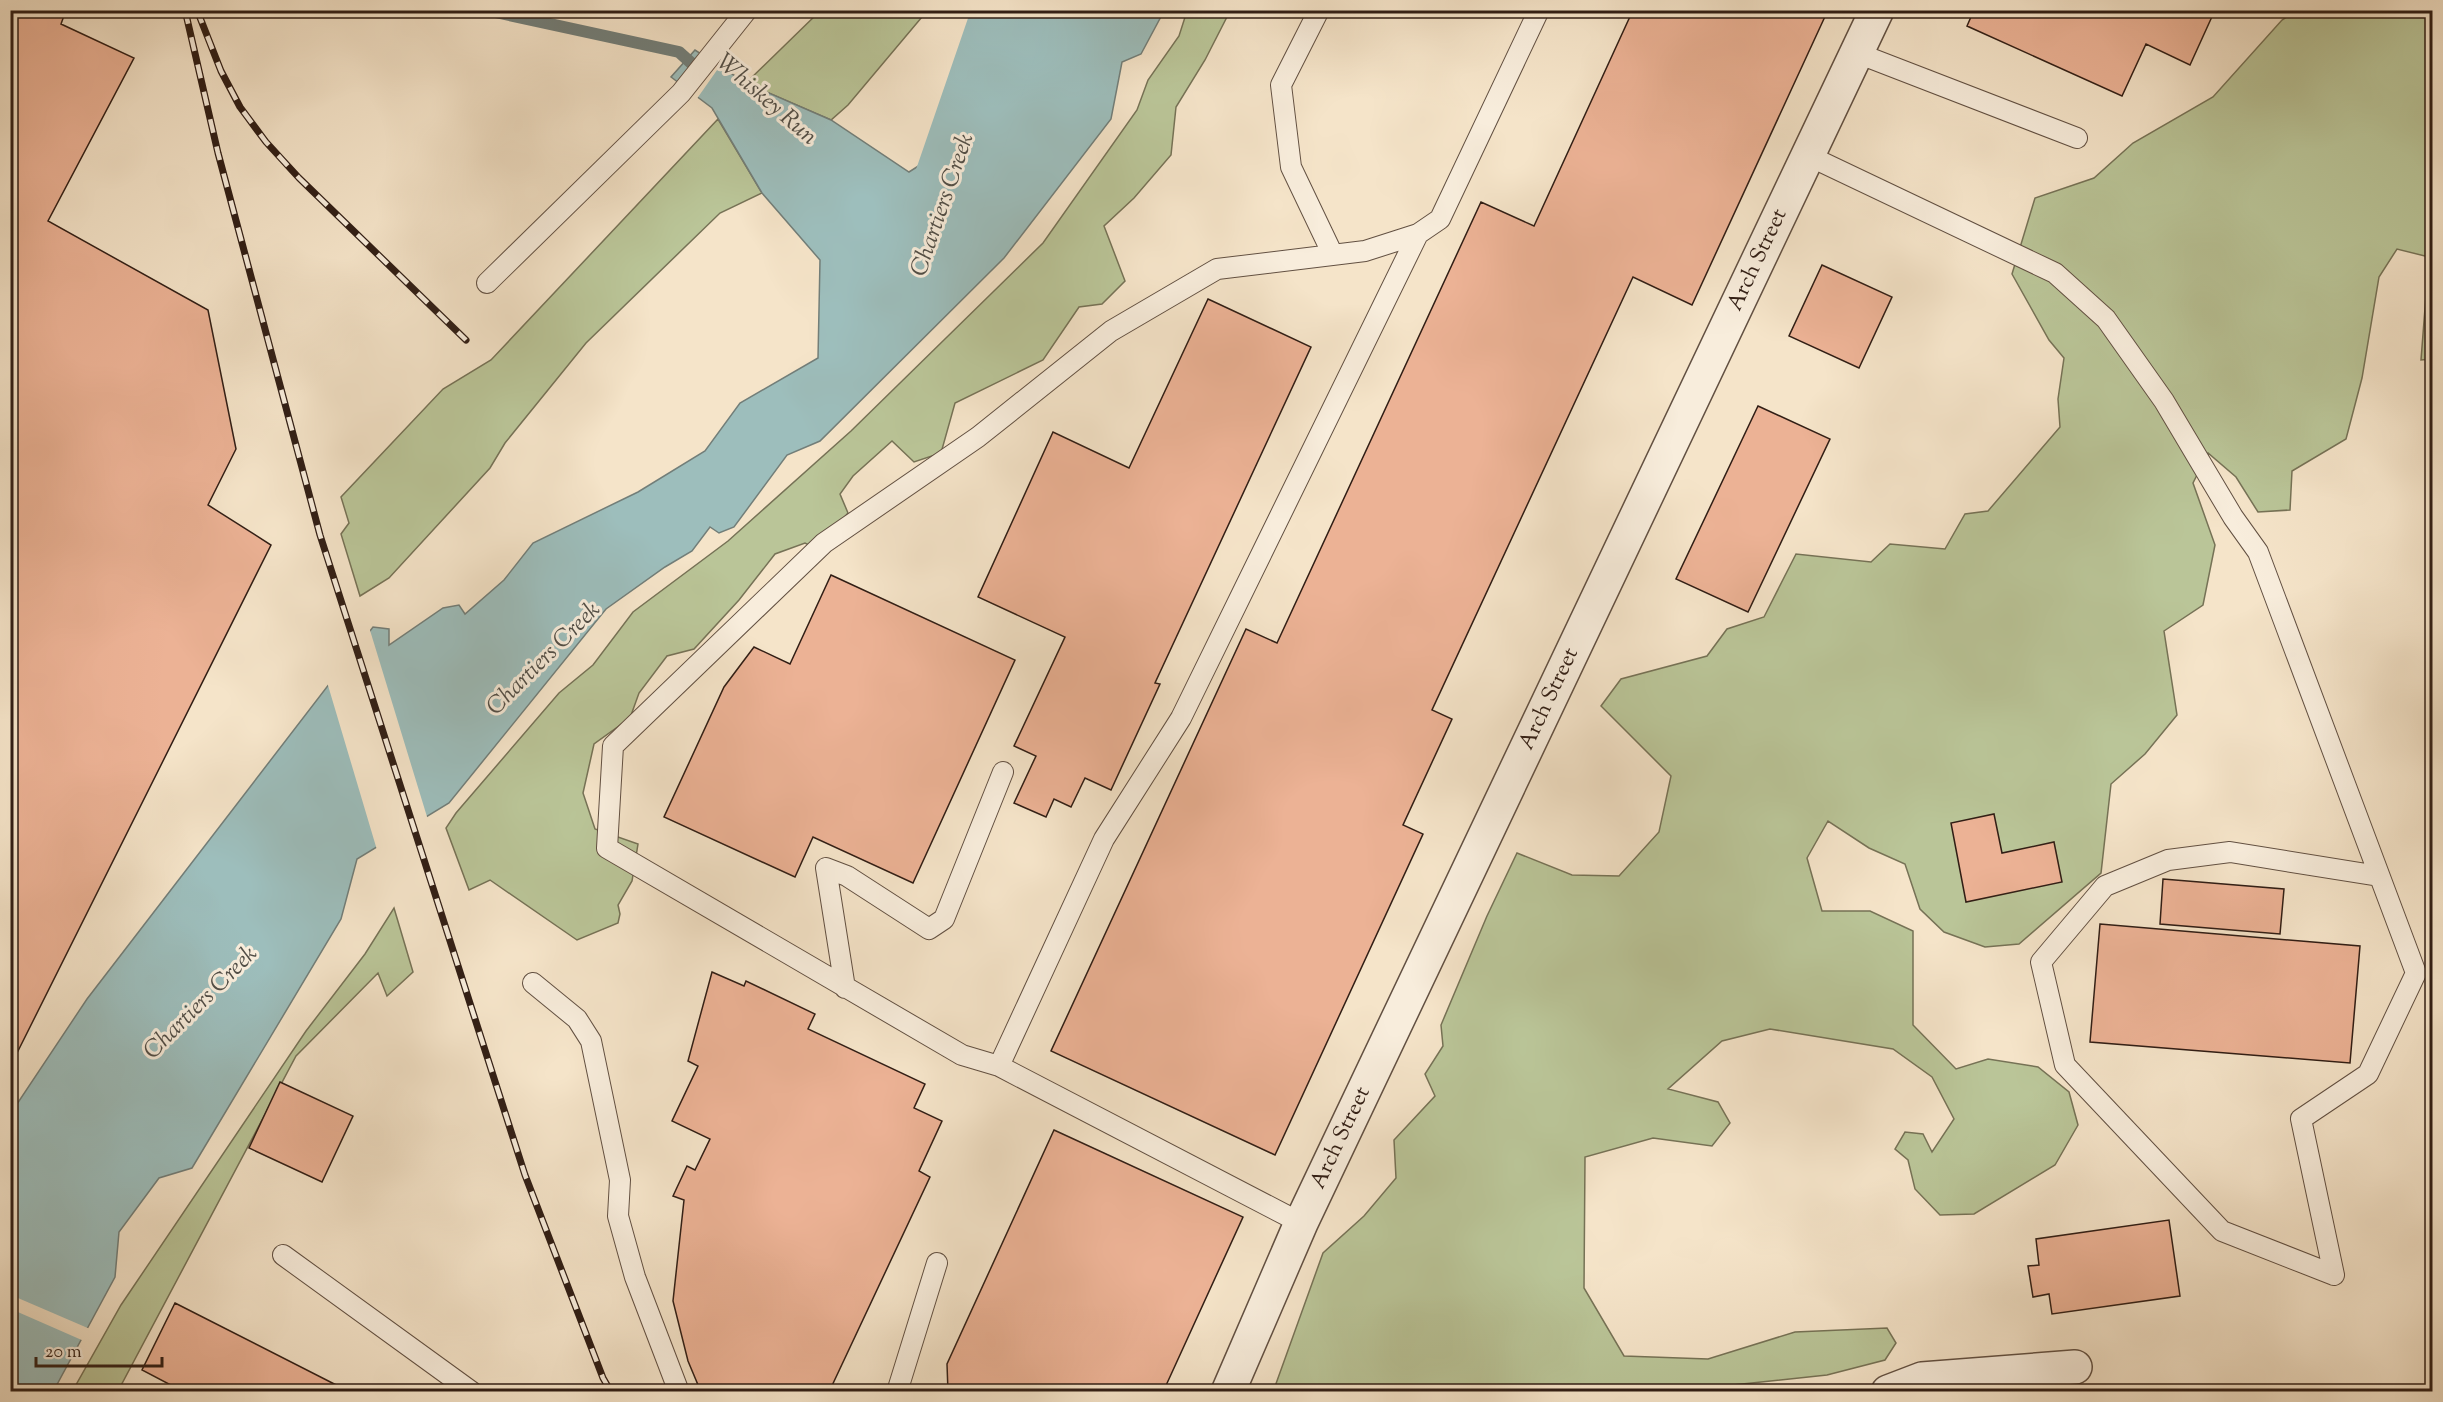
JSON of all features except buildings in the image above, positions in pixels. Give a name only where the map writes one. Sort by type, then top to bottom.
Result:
[{"type":"street","name":"Arch Street","points":[[1228,1392],[1301,1223],[1877,10]]},
{"type":"street","points":[[1888,1392],[1922,1379],[2075,1367]]},
{"type":"lane","points":[[487,283],[681,93],[747,10]]},
{"type":"lane","points":[[1319,10],[1281,85],[1291,167],[1333,255]]},
{"type":"lane","points":[[1301,1223],[999,1066],[962,1055],[607,848],[613,746],[824,543],[978,437],[1111,331],[1217,269],[1365,251],[1418,234],[1440,219],[1539,10]]},
{"type":"lane","points":[[1857,53],[2077,138]]},
{"type":"lane","points":[[1809,156],[2055,273],[2106,319],[2164,401],[2233,517],[2258,552],[2416,974],[2368,1074],[2301,1119],[2334,1275],[2222,1231],[2065,1065],[2042,962],[2105,886],[2168,860],[2230,852],[2379,876]]},
{"type":"lane","points":[[999,1066],[1104,838],[1181,718],[1418,234]]},
{"type":"lane","points":[[845,988],[826,868],[847,876],[928,929],[944,919],[1003,772]]},
{"type":"lane","points":[[533,983],[577,1019],[591,1041],[620,1180],[618,1216],[635,1277],[679,1392]]},
{"type":"lane","points":[[282,1254],[472,1392]]},
{"type":"lane","points":[[897,1392],[937,1263]]},
{"type":"green space","points":[[820,11],[927,11],[848,105],[831,120],[746,83]]},
{"type":"green space","points":[[1187,11],[1230,11],[1205,60],[1176,107],[1171,155],[1134,198],[1104,226],[1125,281],[1102,304],[1079,307],[1043,360],[955,403],[941,453],[914,462],[892,441],[853,476],[840,494],[848,513],[831,533],[825,553],[805,543],[775,554],[739,600],[694,649],[667,656],[639,693],[630,718],[594,744],[583,793],[595,829],[638,844],[632,881],[618,905],[620,914],[618,923],[577,940],[490,880],[469,890],[446,828],[456,813],[559,693],[593,665],[633,612],[728,541],[851,431],[1043,243],[1137,110],[1148,80],[1179,36]]},
{"type":"green space","points":[[2296,11],[2432,11],[2432,359],[2421,360],[2429,257],[2397,249],[2379,277],[2362,378],[2346,439],[2292,471],[2290,510],[2258,512],[2236,477],[2208,453],[2193,483],[2215,545],[2203,605],[2164,631],[2177,715],[2145,754],[2111,784],[2101,873],[2019,944],[1985,947],[1944,932],[1920,909],[1905,864],[1869,848],[1828,821],[1807,858],[1822,911],[1870,911],[1913,931],[1913,1025],[1956,1069],[1988,1059],[2038,1067],[2069,1092],[2078,1125],[2055,1165],[1974,1214],[1940,1215],[1915,1189],[1908,1160],[1895,1149],[1905,1132],[1923,1134],[1932,1152],[1954,1119],[1932,1077],[1893,1049],[1770,1029],[1722,1041],[1668,1089],[1718,1102],[1730,1123],[1712,1146],[1653,1138],[1585,1157],[1584,1288],[1624,1356],[1708,1359],[1795,1332],[1887,1328],[1896,1343],[1885,1360],[1827,1375],[1733,1385],[1720,1392],[1273,1392],[1323,1253],[1364,1216],[1396,1178],[1394,1140],[1435,1096],[1425,1074],[1443,1046],[1441,1025],[1487,916],[1517,853],[1572,875],[1619,876],[1659,832],[1671,776],[1601,706],[1621,679],[1707,656],[1727,629],[1764,617],[1796,554],[1871,562],[1890,544],[1945,549],[1965,514],[1988,511],[2060,427],[2058,399],[2064,358],[2049,340],[2012,274],[2035,198],[2094,178],[2133,143],[2213,97],[2282,20]]},
{"type":"green space","points":[[718,119],[762,193],[720,213],[586,343],[505,443],[490,468],[389,578],[360,596],[341,534],[349,523],[341,497],[443,389],[491,360]]},
{"type":"green space","points":[[394,908],[413,972],[387,996],[378,973],[296,1056],[118,1391],[72,1392],[121,1305],[306,1031],[365,954]]},
{"type":"water","points":[[1044,11],[1164,11],[1141,54],[1122,62],[1111,119],[1004,258],[820,441],[787,455],[734,527],[719,533],[710,527],[692,551],[665,567],[606,609],[449,803],[357,859],[341,919],[192,1168],[159,1178],[119,1232],[115,1277],[54,1390],[11,1392],[11,1113],[87,999],[373,627],[389,629],[389,645],[443,608],[459,605],[465,614],[504,580],[533,543],[638,492],[705,451],[740,403],[818,358],[820,260],[762,193],[712,108],[671,77],[695,50],[746,83],[831,120],[909,172],[986,123],[1018,43]]},
{"type":"pier","points":[[701,50],[722,63],[696,100],[677,86]]},
{"type":"pier","points":[[369,627],[428,820],[377,850],[327,682]]},
{"type":"pier","points":[[11,1295],[90,1329],[84,1341],[11,1309]]},
{"type":"waterway","name":"Whiskey Run","points":[[486,10],[679,52],[699,70]]},
{"type":"waterway","name":"Chartiers Creek","points":[[934,234],[1011,10]]},
{"type":"railway","points":[[185,10],[218,153],[320,535],[525,1175],[603,1378],[611,1392]]},
{"type":"railway","points":[[197,10],[221,71],[240,107],[266,142],[299,178],[466,340]]}]
